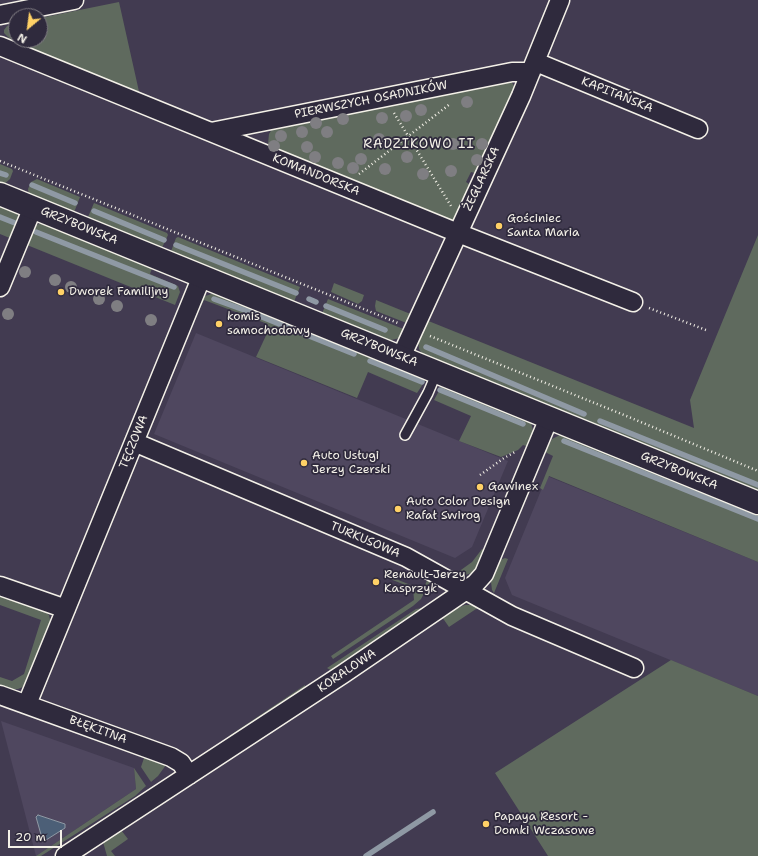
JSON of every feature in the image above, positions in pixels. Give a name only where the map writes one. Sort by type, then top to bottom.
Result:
[{"type":"street","points":[[0,15],[74,0]]},
{"type":"street","name":"ŻEGLARSKA","points":[[401,357],[534,67],[560,0]]},
{"type":"street","name":"KOMANDORSKA","points":[[0,46],[345,186],[460,228],[633,302]]},
{"type":"street","name":"PIERWSZYCH OSADNIKÓW","points":[[212,132],[534,67]]},
{"type":"street","name":"KAPITAŃSKA","points":[[534,67],[698,129]]},
{"type":"street","name":"GRZYBOWSKA","points":[[0,194],[758,503]]},
{"type":"street","points":[[0,287],[33,207]]},
{"type":"street","name":"TĘCZOWA","points":[[27,704],[202,276]]},
{"type":"street","name":"KORALOWA","points":[[65,856],[337,678],[475,584],[484,574],[549,418]]},
{"type":"street","name":"TURKUSOWA","points":[[134,442],[406,557],[423,565],[512,616],[634,668]]},
{"type":"street","points":[[0,586],[66,609]]},
{"type":"street","name":"BŁĘKITNA","points":[[0,695],[171,757],[181,763],[189,775]]},
{"type":"lane","points":[[405,434],[437,372]]},
{"type":"path","points":[[388,96],[390,106],[458,218],[460,228]]},
{"type":"path","points":[[345,186],[451,103]]},
{"type":"path","points":[[0,160],[758,471]]},
{"type":"path","points":[[633,302],[706,330]]},
{"type":"path","points":[[480,475],[504,458],[519,451]]},
{"type":"shaded area","points":[[196,333],[508,461],[472,547],[455,558],[154,434]]},
{"type":"shaded area","points":[[547,476],[758,562],[758,696],[512,595],[505,578]]},
{"type":"shaded area","points":[[1,721],[134,768],[136,789],[36,856]]},
{"type":"green space","points":[[119,2],[140,96],[25,48],[48,48],[48,16]]},
{"type":"green space","points":[[8,26],[8,37],[4,33]]},
{"type":"green space","points":[[511,81],[516,89],[478,174],[471,172],[466,182],[472,186],[455,220],[452,221],[271,147],[268,144],[269,134],[272,129],[277,126]]},
{"type":"green space","points":[[0,164],[12,169],[13,171],[10,179],[2,186],[0,185]]},
{"type":"green space","points":[[37,179],[80,197],[73,215],[29,198],[28,189],[31,182]]},
{"type":"green space","points":[[0,203],[15,210],[20,220],[12,239],[0,234]]},
{"type":"green space","points":[[94,203],[167,233],[168,235],[161,250],[89,222],[88,217]]},
{"type":"green space","points":[[49,223],[153,265],[150,274],[178,286],[180,292],[175,305],[27,245],[36,225]]},
{"type":"green space","points":[[758,235],[758,494],[424,357],[419,349],[418,340],[426,320],[694,428],[690,400]]},
{"type":"green space","points":[[178,237],[300,287],[293,304],[170,254],[176,238]]},
{"type":"green space","points":[[334,283],[364,295],[362,301],[358,304],[331,292]]},
{"type":"green space","points":[[215,293],[421,375],[425,381],[417,393],[368,372],[357,398],[256,357],[269,329],[265,323],[204,300],[199,310],[197,309],[201,299]]},
{"type":"green space","points":[[328,299],[406,330],[400,338],[387,341],[321,316]]},
{"type":"green space","points":[[376,300],[413,315],[409,324],[376,311]]},
{"type":"green space","points":[[447,385],[531,422],[534,435],[529,447],[523,445],[518,450],[501,457],[459,441],[471,416],[434,400],[441,387]]},
{"type":"green space","points":[[560,435],[566,435],[758,512],[758,562],[549,476],[543,490],[540,488],[553,456],[545,452],[552,439]]},
{"type":"green space","points":[[482,549],[486,550],[478,568],[474,572],[460,577],[454,575],[472,562]]},
{"type":"green space","points":[[505,558],[508,559],[494,593],[491,582],[500,560]]},
{"type":"green space","points":[[391,577],[423,590],[428,578],[431,580],[421,599],[413,606],[333,659],[331,656],[414,600],[413,588],[390,579]]},
{"type":"green space","points":[[0,593],[42,609],[49,615],[51,624],[28,681],[25,686],[18,689],[8,689],[0,686],[0,677],[12,681],[24,674],[41,620],[0,605]]},
{"type":"green space","points":[[465,605],[479,607],[449,627],[442,617]]},
{"type":"green space","points":[[416,609],[424,609],[332,671],[327,668]]},
{"type":"green space","points":[[671,660],[758,696],[758,856],[548,856],[495,773]]},
{"type":"green space","points":[[305,685],[305,689],[233,737],[229,736]]},
{"type":"green space","points":[[145,755],[164,762],[166,765],[158,776],[151,782],[141,767]]},
{"type":"green space","points":[[134,768],[146,786],[135,796],[41,856],[36,856],[136,789]]},
{"type":"green space","points":[[121,830],[128,839],[111,851],[115,856],[107,856],[103,842]]},
{"type":"water","points":[[38,815],[65,824],[65,828],[46,840],[42,838],[36,817]]},
{"type":"waterway","points":[[0,173],[6,175]]},
{"type":"waterway","points":[[32,185],[75,203]]},
{"type":"waterway","points":[[94,211],[164,240]]},
{"type":"waterway","points":[[0,217],[15,223]]},
{"type":"waterway","points":[[36,232],[174,287]]},
{"type":"waterway","points":[[176,245],[296,293]]},
{"type":"waterway","points":[[214,299],[354,354]]},
{"type":"waterway","points":[[309,299],[316,302]]},
{"type":"waterway","points":[[326,306],[385,330]]},
{"type":"waterway","points":[[426,347],[584,414]]},
{"type":"waterway","points":[[370,361],[422,382]]},
{"type":"waterway","points":[[440,390],[523,424]]},
{"type":"waterway","points":[[600,421],[758,485]]},
{"type":"waterway","points":[[564,441],[758,519]]},
{"type":"waterway","points":[[366,856],[433,812]]},
{"type":"place","name":"Gościniec Santa Maria","points":[[499,226]]},
{"type":"place","name":"Dworek Familijny","points":[[61,292]]},
{"type":"place","name":"komis samochodowy","points":[[219,324]]},
{"type":"place","name":"Auto Usługi Jerzy Czerski","points":[[304,463]]},
{"type":"place","name":"Gawinex","points":[[480,487]]},
{"type":"place","name":"Auto Color Design Rafał Swirog","points":[[398,509]]},
{"type":"place","name":"Renault-Jerzy Kasprzyk","points":[[376,582]]},
{"type":"place","name":"Papaya Resort - Domki Wczasowe","points":[[486,824]]},
{"type":"district","name":"RADZIKOWO II","points":[[419,145]]}]
